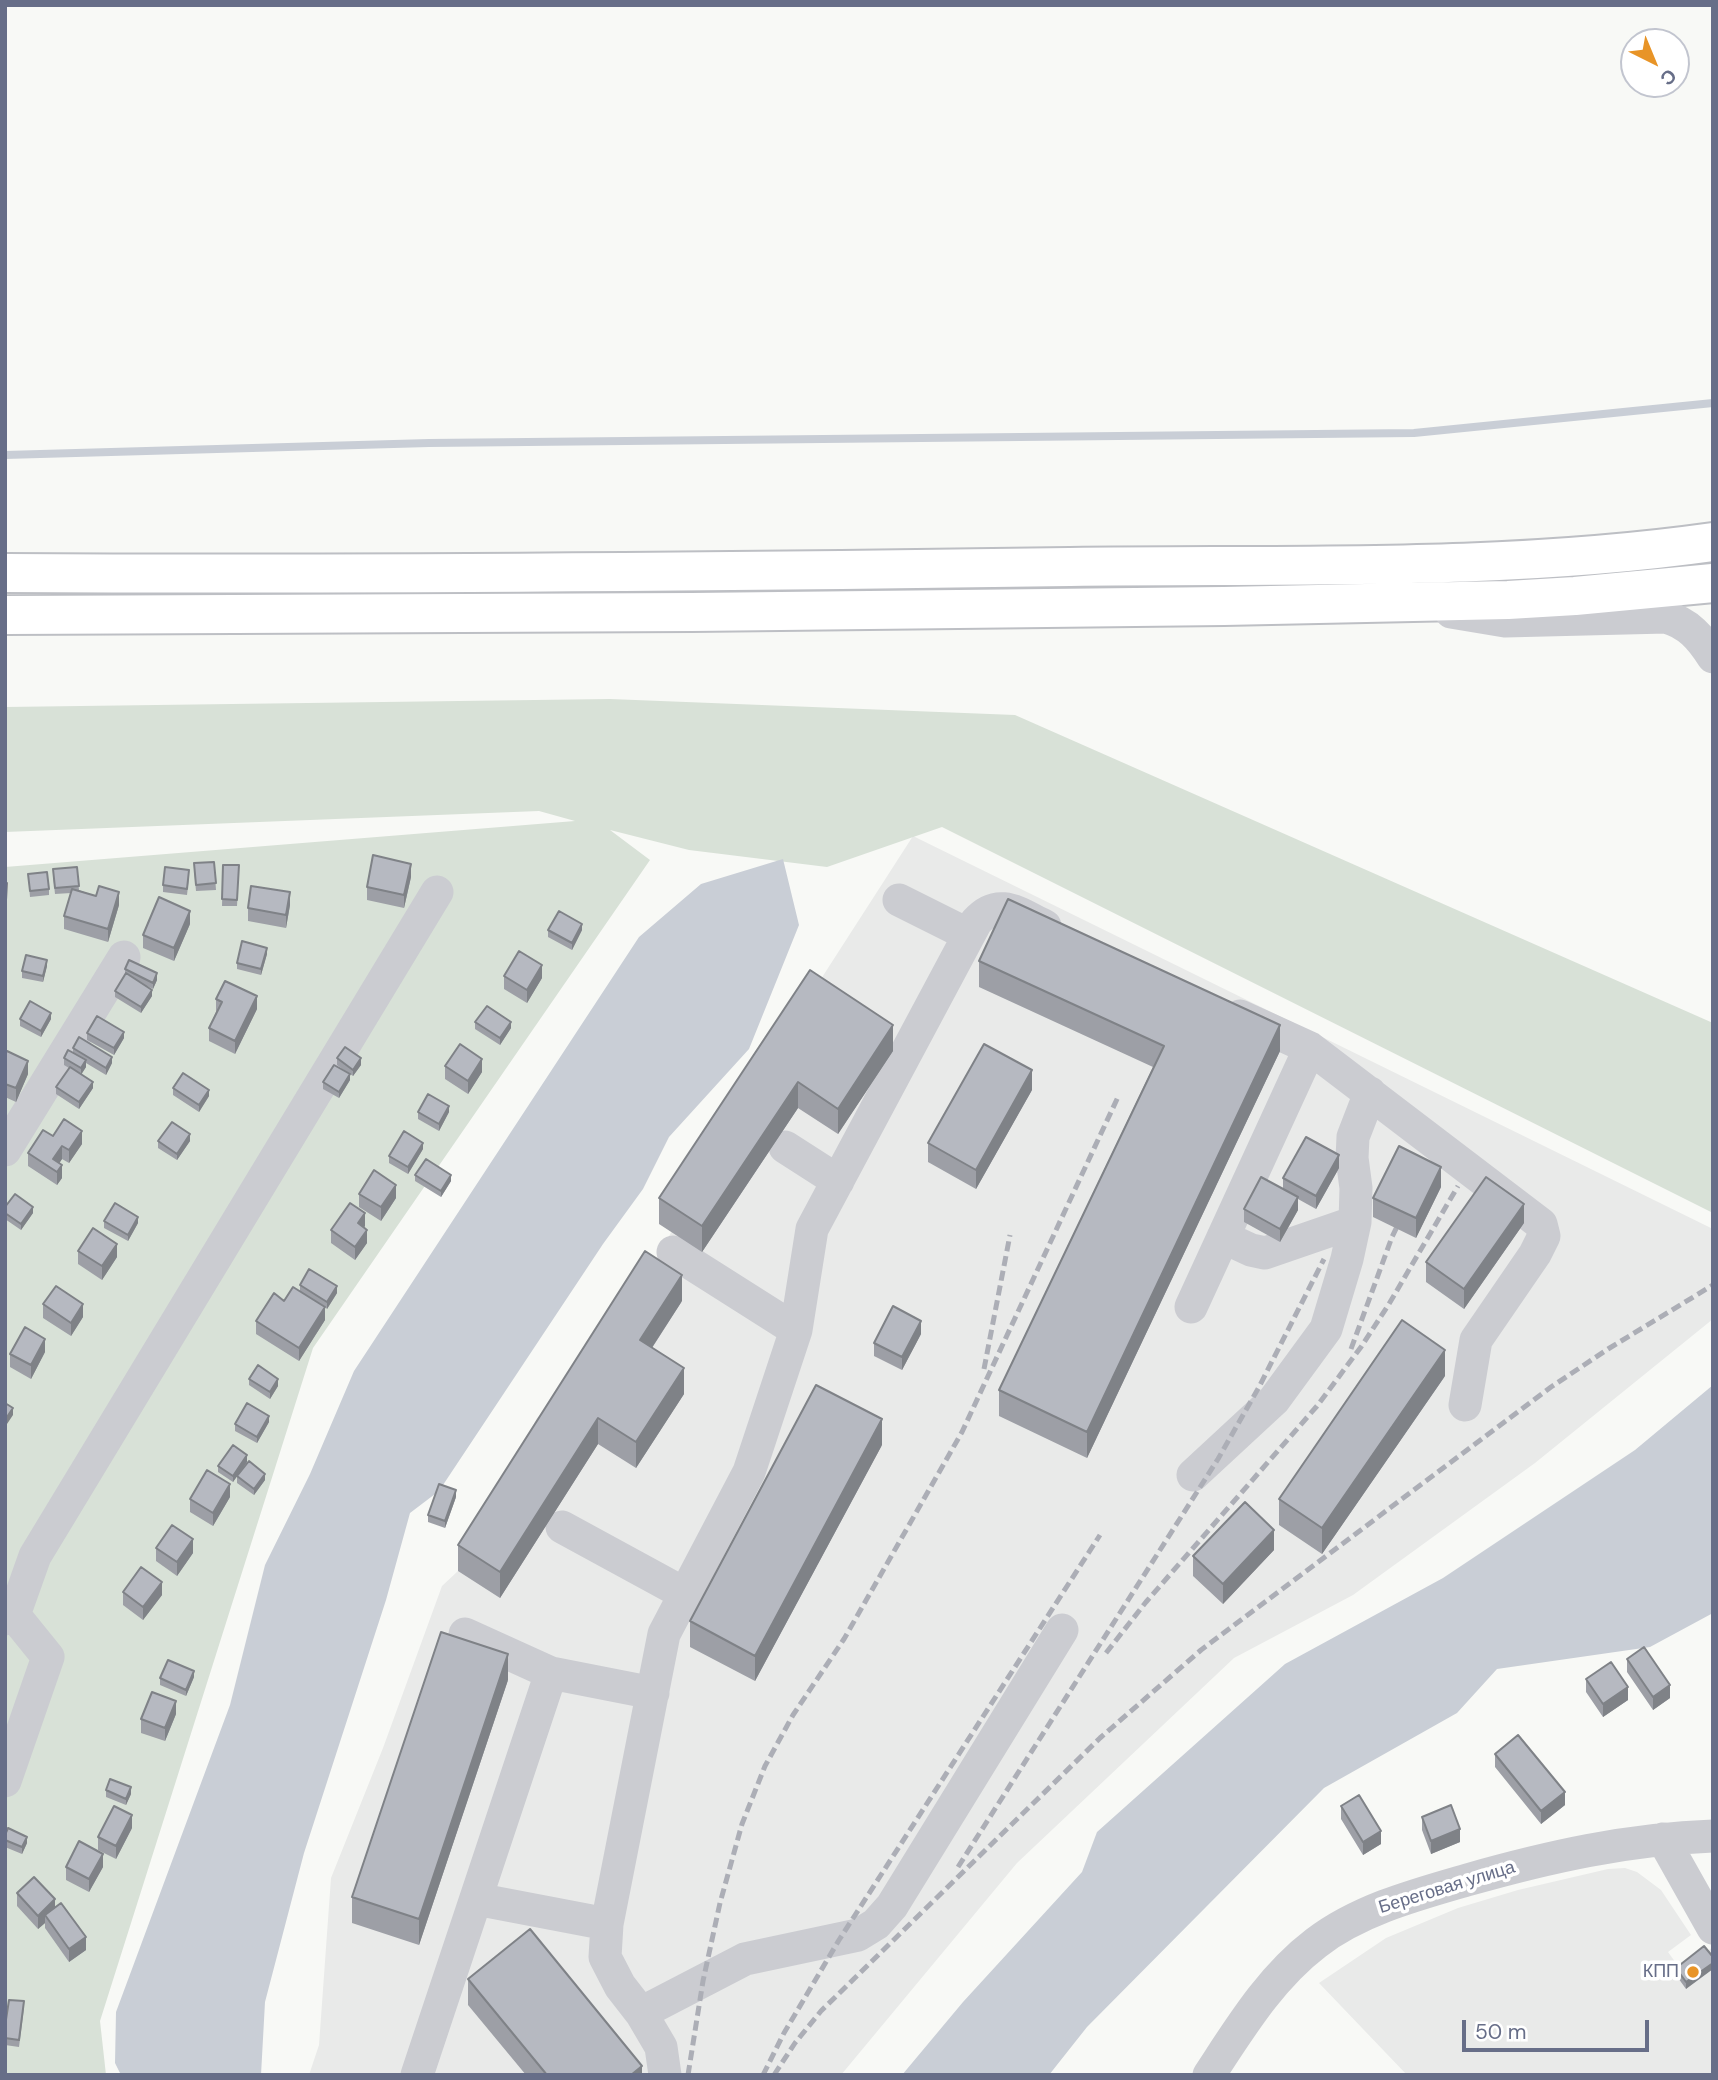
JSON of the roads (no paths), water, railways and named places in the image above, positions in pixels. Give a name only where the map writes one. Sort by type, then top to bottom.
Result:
[{"type":"main road","points":[[5,573],[692,572],[1394,564],[1585,557],[1713,542]]},
{"type":"main road","points":[[5,615],[692,612],[1393,603],[1575,596],[1713,583]]},
{"type":"street","points":[[1393,603],[1505,621],[1666,617],[1679,621],[1694,631],[1713,657]]},
{"type":"street","points":[[5,1781],[48,1657],[10,1617],[35,1556],[437,892]]},
{"type":"street","points":[[899,900],[969,935]]},
{"type":"street","points":[[665,2075],[661,2047],[620,1986],[605,1957],[607,1924],[664,1634],[749,1472],[796,1330],[812,1229],[838,1181],[902,1033],[985,911],[996,907],[1009,909],[1072,938]]},
{"type":"street","points":[[5,1150],[124,957]]},
{"type":"street","points":[[1210,1002],[1310,1048],[1541,1224],[1544,1236],[1535,1254],[1476,1340],[1465,1405]]},
{"type":"street","points":[[1191,1307],[1310,1048]]},
{"type":"street","points":[[1193,1475],[1274,1400],[1326,1329],[1355,1222],[1353,1137],[1370,1093]]},
{"type":"street","points":[[785,1147],[838,1181]]},
{"type":"street","points":[[1223,1237],[1251,1250],[1265,1253],[1355,1222]]},
{"type":"street","points":[[674,1252],[796,1330]]},
{"type":"street","points":[[562,1527],[685,1594]]},
{"type":"street","points":[[640,2013],[745,1959],[858,1935],[876,1924],[892,1906],[1062,1630]]},
{"type":"street","points":[[465,1634],[551,1673],[653,1693]]},
{"type":"street","points":[[417,2075],[551,1673]]},
{"type":"street","name":"Береговая улица","points":[[1209,2075],[1259,2002],[1288,1967],[1315,1943],[1341,1926],[1405,1899],[1518,1865],[1663,1839],[1713,1836]]},
{"type":"street","points":[[1663,1839],[1713,1928]]},
{"type":"street","points":[[476,1899],[607,1924]]},
{"type":"waterway","points":[[5,455],[429,443],[1414,433],[1713,403]]},
{"type":"railway","points":[[688,2075],[703,1981],[720,1903],[742,1824],[765,1766],[793,1715],[844,1639],[962,1432],[1118,1097]]},
{"type":"railway","points":[[1106,1653],[1146,1602],[1317,1406],[1389,1304],[1458,1186]]},
{"type":"railway","points":[[1351,1349],[1392,1237],[1404,1212]]},
{"type":"railway","points":[[984,1369],[1010,1235]]},
{"type":"railway","points":[[958,1867],[1218,1459],[1259,1387],[1324,1259]]},
{"type":"railway","points":[[774,2075],[821,2011],[1100,1738],[1201,1650],[1551,1387],[1713,1285]]},
{"type":"railway","points":[[763,2075],[784,2033],[839,1940],[1100,1535]]},
{"type":"place","name":"КПП","points":[[1693,1972]]}]
